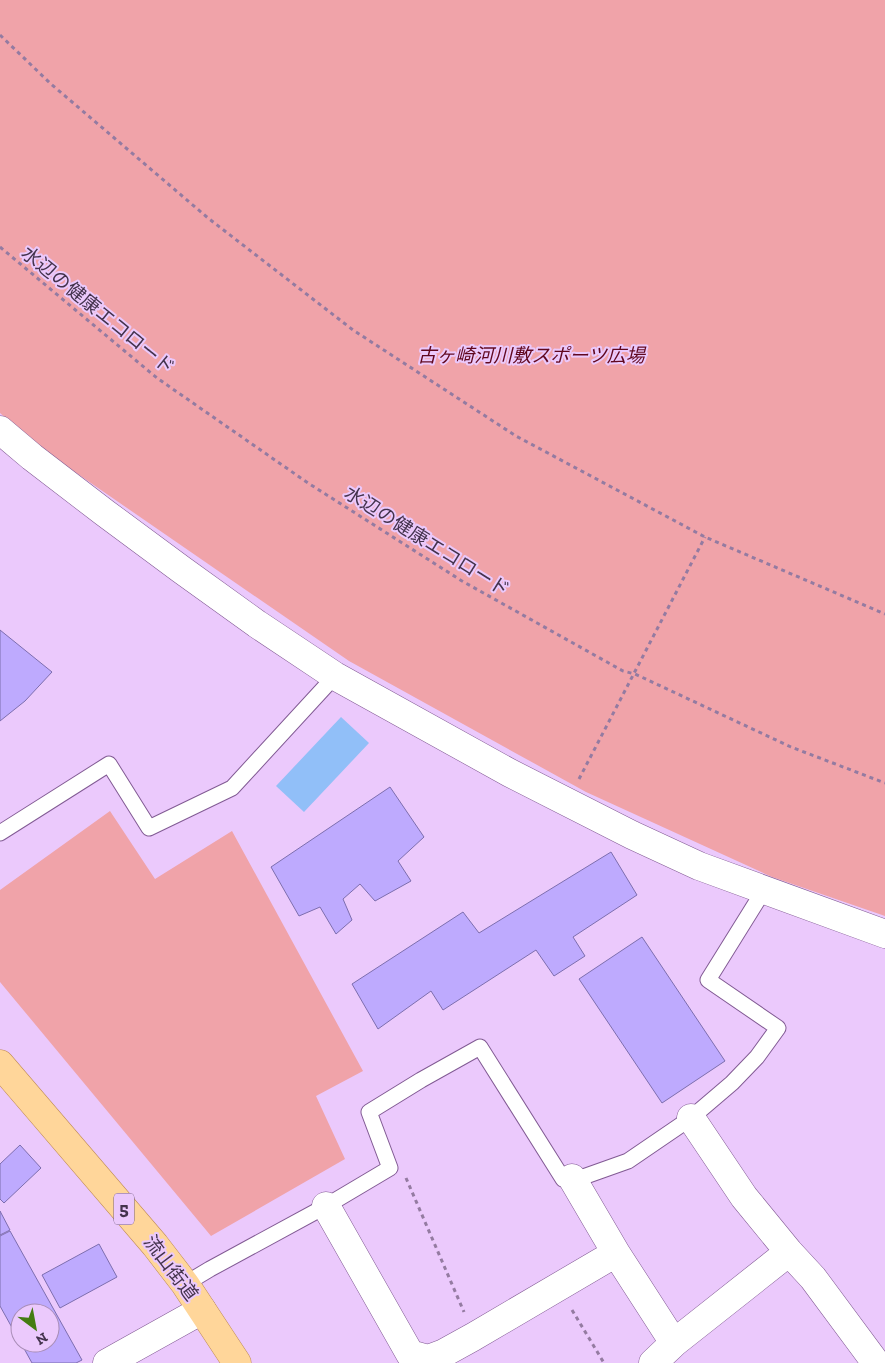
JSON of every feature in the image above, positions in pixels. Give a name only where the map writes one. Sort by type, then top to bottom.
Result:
[{"type":"main road","name":"流山街道","points":[[0,1064],[155,1245],[185,1284],[237,1363]]},
{"type":"street","points":[[0,430],[46,468],[159,553],[257,624],[335,676],[550,794],[699,866],[885,934]]},
{"type":"street","points":[[691,1118],[744,1197],[813,1278],[876,1363]]},
{"type":"street","points":[[572,1178],[616,1253],[674,1343]]},
{"type":"street","points":[[326,1206],[410,1354],[428,1359],[474,1337],[616,1253]]},
{"type":"street","points":[[652,1363],[674,1343],[789,1252]]},
{"type":"street","points":[[107,1363],[202,1310]]},
{"type":"lane","points":[[0,833],[109,764],[149,828],[232,788],[335,676]]},
{"type":"lane","points":[[185,1284],[326,1206],[390,1168],[369,1112],[480,1047],[563,1179],[583,1177],[628,1161],[691,1118],[732,1083],[758,1057],[778,1028],[708,980],[764,890]]},
{"type":"path","points":[[1,38],[51,84],[208,218],[353,330],[516,436],[705,537],[885,614]]},
{"type":"path","name":"水辺の健康エコロード","points":[[0,247],[157,378],[308,484],[462,581],[623,671],[635,674],[791,747],[885,783]]},
{"type":"path","points":[[578,780],[705,537]]},
{"type":"path","points":[[390,1168],[403,1171],[474,1337]]},
{"type":"path","points":[[558,1287],[604,1363]]},
{"type":"green space","name":"古ヶ崎河川敷スポーツ広場","points":[[0,0],[885,0],[885,916],[772,877],[586,792],[349,661],[40,448],[0,413]]},
{"type":"green space","points":[[110,811],[155,879],[232,831],[363,1071],[316,1096],[345,1159],[211,1236],[0,982],[0,890]]},
{"type":"water","points":[[341,717],[369,743],[304,812],[276,786]]},
{"type":"building","points":[[0,630],[52,672],[25,701],[0,721]]},
{"type":"building","points":[[390,787],[424,837],[398,861],[411,881],[375,901],[360,884],[343,899],[352,920],[336,934],[320,907],[299,916],[271,867]]},
{"type":"building","points":[[611,852],[637,895],[573,937],[585,956],[554,976],[536,950],[443,1010],[431,991],[378,1029],[352,984],[463,912],[479,933]]},
{"type":"building","points":[[642,937],[725,1061],[662,1103],[579,979]]},
{"type":"building","points":[[20,1145],[41,1168],[4,1203],[0,1199],[0,1164]]},
{"type":"building","points":[[0,1211],[10,1230],[0,1235]]},
{"type":"building","points":[[10,1231],[50,1303],[10,1303],[10,1324],[0,1306],[0,1236]]},
{"type":"building","points":[[99,1244],[117,1277],[60,1308],[60,1303],[57,1303],[42,1275]]},
{"type":"building","points":[[60,1321],[82,1360],[76,1363],[32,1363],[26,1353],[60,1353]]}]
